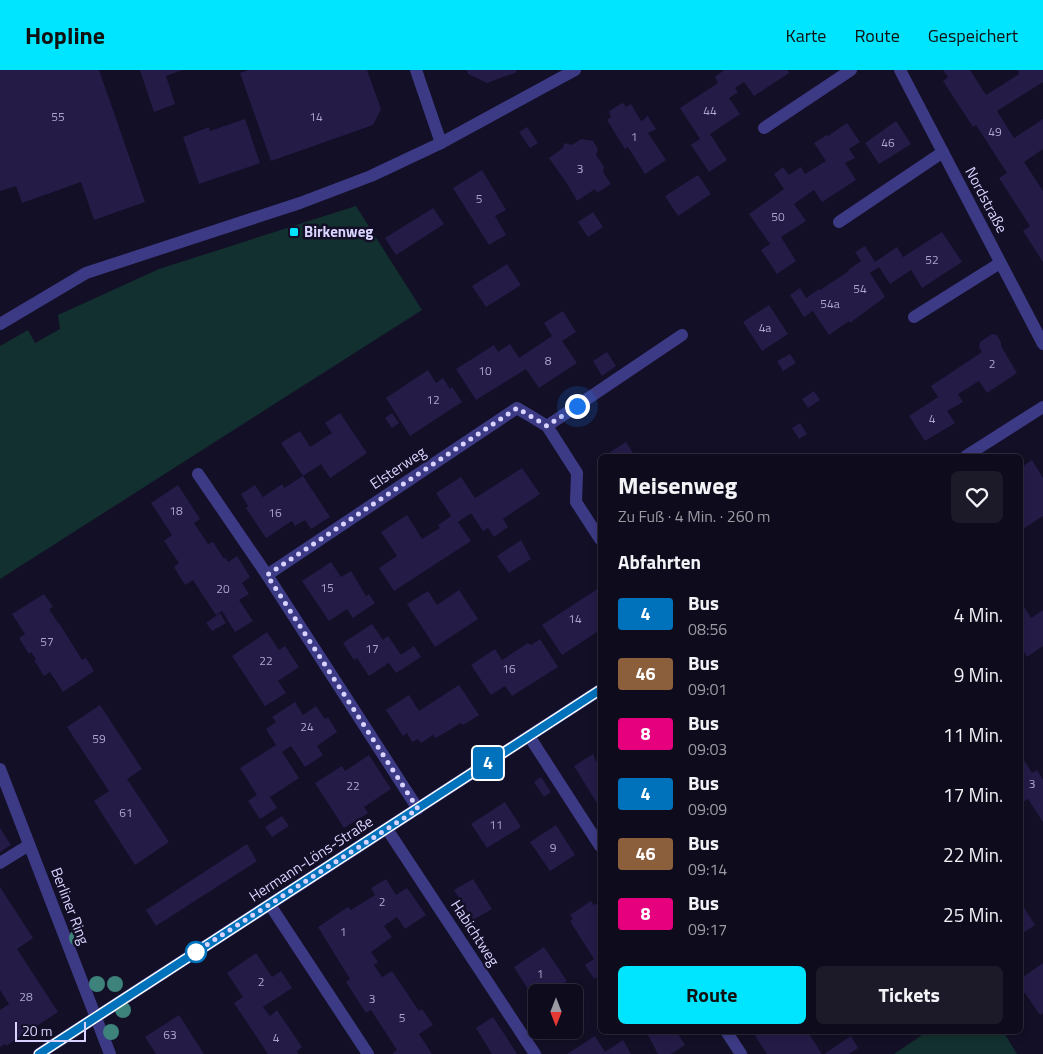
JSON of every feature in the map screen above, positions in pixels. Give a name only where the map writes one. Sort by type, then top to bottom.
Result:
[{"type":"street","points":[[416,70],[441,143]]},
{"type":"street","points":[[0,324],[86,273],[300,203],[371,176],[441,143],[575,70]]},
{"type":"street","points":[[764,128],[851,70]]},
{"type":"street","name":"Nordstraße","points":[[900,70],[1043,344]]},
{"type":"street","points":[[839,222],[942,152]]},
{"type":"street","points":[[914,317],[1000,263]]},
{"type":"street","points":[[547,426],[682,335]]},
{"type":"street","points":[[969,454],[1043,407]]},
{"type":"street","name":"Elsterweg","points":[[267,575],[517,408],[547,426],[577,473],[576,502],[598,536]]},
{"type":"street","points":[[198,474],[267,575],[418,809]]},
{"type":"street","name":"Hermann-Löns-Straße","points":[[39,1054],[598,691]]},
{"type":"street","points":[[529,736],[598,843]]},
{"type":"street","name":"Berliner Ring","points":[[0,769],[110,1054]]},
{"type":"street","name":"Habichtweg","points":[[387,829],[535,1054]]},
{"type":"street","points":[[0,863],[29,845]]},
{"type":"street","points":[[270,905],[368,1054]]},
{"type":"street","points":[[728,1034],[741,1054]]},
{"type":"green space","points":[[356,206],[422,310],[0,579],[0,346],[28,330],[35,343],[60,329],[58,315],[159,269]]},
{"type":"green space","points":[[924,1034],[1005,1034],[1017,1054],[894,1054]]},
{"type":"building","points":[[0,70],[99,70],[145,202],[94,220],[81,182],[22,203],[16,186],[0,191]]},
{"type":"building","points":[[140,70],[182,70],[166,76],[175,104],[154,112]]},
{"type":"building","points":[[249,70],[367,70],[381,109],[373,125],[271,161],[240,73]]},
{"type":"building","points":[[467,70],[516,70],[517,72],[487,83],[468,74]]},
{"type":"building","points":[[724,70],[787,70],[789,73],[754,96],[744,82],[735,88],[738,92],[729,98],[740,114],[710,134],[727,160],[709,172],[691,145],[700,139],[680,108],[718,83],[715,77]]},
{"type":"building","points":[[943,70],[970,70],[986,95],[1019,74],[1018,70],[1043,70],[1043,82],[997,111],[1014,138],[1043,119],[1043,149],[1024,162],[1043,191],[1043,262],[1023,231],[1030,226],[999,178],[1007,173],[976,125],[973,127],[943,81],[948,77]]},
{"type":"building","points":[[622,103],[626,107],[631,104],[641,121],[647,115],[656,129],[648,133],[666,160],[645,174],[628,147],[625,149],[607,120],[611,117],[609,111]]},
{"type":"building","points":[[245,119],[260,163],[199,184],[183,137],[209,127],[210,131]]},
{"type":"building","points":[[896,121],[911,144],[879,164],[865,143]]},
{"type":"building","points":[[847,123],[860,142],[849,149],[855,158],[845,163],[856,180],[822,202],[814,190],[794,204],[806,221],[781,237],[796,261],[777,274],[761,250],[770,244],[749,214],[784,189],[774,174],[783,167],[789,175],[801,167],[805,174],[826,161],[814,143]]},
{"type":"building","points":[[527,127],[538,143],[530,148],[519,132]]},
{"type":"building","points":[[581,139],[593,141],[598,149],[596,155],[604,167],[603,172],[611,184],[597,193],[595,189],[577,201],[549,158],[563,148],[564,143],[572,145]]},
{"type":"building","points":[[482,170],[506,210],[495,216],[506,235],[489,245],[453,188]]},
{"type":"building","points":[[698,175],[711,194],[678,216],[665,196]]},
{"type":"building","points":[[433,208],[444,224],[396,255],[385,238]]},
{"type":"building","points":[[593,212],[603,227],[588,237],[578,222]]},
{"type":"building","points":[[942,232],[962,262],[922,288],[911,270],[890,284],[879,267],[870,273],[885,297],[850,323],[849,321],[829,335],[813,311],[804,317],[790,295],[800,288],[806,298],[820,290],[861,261],[855,252],[865,246],[875,262],[897,247],[903,257]]},
{"type":"building","points":[[507,264],[521,285],[486,307],[472,286]]},
{"type":"building","points":[[769,305],[788,334],[762,351],[743,322]]},
{"type":"building","points":[[563,311],[576,332],[562,341],[577,363],[539,388],[526,369],[476,400],[456,369],[494,345],[498,352],[510,344],[519,358],[552,336],[544,323]]},
{"type":"building","points":[[992,334],[997,335],[1001,346],[1017,373],[987,393],[979,381],[958,394],[963,402],[947,411],[955,423],[925,441],[909,416],[938,397],[931,386],[982,352],[979,347],[980,342]]},
{"type":"building","points":[[607,352],[616,366],[602,376],[593,361]]},
{"type":"building","points":[[790,354],[796,363],[783,371],[777,361]]},
{"type":"building","points":[[428,370],[436,383],[443,378],[462,402],[410,436],[386,398]]},
{"type":"building","points":[[814,391],[820,400],[808,408],[802,399]]},
{"type":"building","points":[[340,413],[367,453],[330,478],[321,464],[303,476],[281,443],[300,431],[310,447],[332,433],[325,423]]},
{"type":"building","points":[[392,413],[399,423],[392,428],[385,418]]},
{"type":"building","points":[[800,423],[807,434],[799,439],[792,428]]},
{"type":"building","points":[[626,442],[634,454],[607,454]]},
{"type":"building","points":[[1032,460],[1043,478],[1043,516],[1023,529],[1023,466]]},
{"type":"building","points":[[522,468],[540,494],[503,519],[508,527],[494,537],[488,528],[483,531],[471,513],[458,522],[471,541],[394,591],[379,568],[397,556],[381,532],[407,515],[422,539],[440,528],[438,525],[451,516],[436,493],[461,477],[475,498]]},
{"type":"building","points":[[303,476],[330,517],[311,529],[305,520],[295,526],[292,521],[266,538],[246,508],[248,506],[241,494],[255,485],[263,497],[282,484],[284,488]]},
{"type":"building","points":[[178,485],[200,519],[194,523],[208,544],[213,542],[228,562],[237,556],[250,577],[242,583],[249,594],[239,600],[253,621],[235,632],[222,611],[216,615],[193,580],[185,585],[174,567],[179,563],[164,541],[172,535],[151,503]]},
{"type":"building","points":[[521,540],[531,559],[509,573],[497,556]]},
{"type":"building","points":[[331,562],[341,577],[351,571],[366,596],[369,594],[375,603],[353,618],[347,609],[329,621],[302,581]]},
{"type":"building","points":[[598,589],[598,631],[562,655],[542,625]]},
{"type":"building","points":[[459,590],[478,619],[435,647],[407,604],[428,591],[437,605]]},
{"type":"building","points":[[44,594],[53,607],[49,609],[82,660],[86,658],[94,671],[63,692],[50,672],[44,676],[34,660],[36,659],[31,652],[29,654],[19,638],[25,634],[12,614]]},
{"type":"building","points":[[1023,605],[1031,618],[1043,610],[1043,646],[1027,657],[1023,651]]},
{"type":"building","points":[[220,613],[226,623],[212,631],[206,623]]},
{"type":"building","points":[[372,624],[383,640],[388,636],[401,655],[414,646],[421,657],[396,673],[389,663],[369,676],[357,658],[354,660],[343,643]]},
{"type":"building","points":[[267,632],[279,650],[285,646],[299,667],[278,681],[286,693],[265,706],[232,656]]},
{"type":"building","points":[[540,639],[558,667],[512,696],[505,686],[491,695],[471,665],[495,649],[502,660],[528,643],[531,645]]},
{"type":"building","points":[[459,685],[479,715],[436,738],[433,735],[421,743],[418,739],[412,742],[407,733],[403,736],[386,710],[409,695],[419,711]]},
{"type":"building","points":[[295,702],[303,715],[316,706],[325,719],[328,717],[337,732],[317,746],[323,755],[305,767],[291,746],[282,752],[299,778],[270,797],[277,808],[260,819],[248,801],[257,795],[240,768],[276,745],[266,729],[276,722],[272,717]]},
{"type":"building","points":[[100,705],[142,769],[127,779],[169,842],[135,865],[94,801],[109,791],[67,727]]},
{"type":"building","points":[[593,754],[598,762],[598,805],[574,766]]},
{"type":"building","points":[[369,755],[391,789],[364,807],[368,813],[344,828],[315,783],[342,766],[345,771]]},
{"type":"building","points":[[1023,761],[1032,773],[1037,770],[1043,780],[1043,822],[1028,799],[1023,802]]},
{"type":"building","points":[[541,777],[551,792],[544,797],[534,782]]},
{"type":"building","points":[[505,802],[521,827],[487,848],[471,824]]},
{"type":"building","points":[[282,816],[289,826],[272,837],[265,827]]},
{"type":"building","points":[[556,825],[575,855],[550,871],[530,842]]},
{"type":"building","points":[[0,828],[11,845],[0,852]]},
{"type":"building","points":[[247,844],[257,861],[156,926],[146,910]]},
{"type":"building","points":[[386,879],[396,895],[407,888],[426,915],[405,929],[397,917],[384,926],[392,937],[371,952],[378,962],[374,965],[382,977],[392,971],[419,1011],[422,1009],[433,1025],[419,1034],[432,1054],[393,1054],[397,1050],[371,1010],[366,1013],[346,982],[350,979],[318,927],[348,907],[351,910],[375,895],[371,888]]},
{"type":"building","points":[[473,879],[492,909],[473,920],[454,890]]},
{"type":"building","points":[[0,887],[33,938],[17,949],[58,1012],[6,1046],[5,1044],[0,1047],[0,1010],[9,1004],[0,990]]},
{"type":"building","points":[[591,901],[594,905],[598,903],[598,976],[594,979],[585,965],[594,959],[570,921],[573,919],[570,915]]},
{"type":"building","points":[[1023,906],[1035,925],[1023,933]]},
{"type":"building","points":[[544,947],[567,981],[562,984],[528,984],[528,989],[514,967]]},
{"type":"building","points":[[256,953],[272,977],[281,971],[292,988],[263,1007],[270,1016],[277,1010],[302,1047],[297,1051],[298,1054],[268,1054],[234,1003],[243,997],[227,973]]},
{"type":"building","points":[[1043,963],[1043,1013],[1040,1015],[1025,993],[1023,994],[1023,977]]},
{"type":"building","points":[[179,1015],[204,1054],[156,1054],[145,1037]]},
{"type":"building","points":[[493,1017],[517,1054],[492,1054],[476,1028]]},
{"type":"building","points":[[648,1034],[678,1034],[685,1045],[671,1054],[658,1054]]},
{"type":"building","points":[[754,1034],[809,1034],[822,1054],[767,1054]]},
{"type":"building","points":[[595,1036],[605,1052],[623,1040],[631,1054],[567,1054]]},
{"type":"building","points":[[851,1036],[858,1048],[849,1054],[824,1054]]},
{"type":"bus line","name":"4","points":[[39,1054],[598,691]]},
{"type":"place","name":"Birkenweg","points":[[294,232]]},
{"type":"route","points":[[196,952],[194,953],[418,809],[267,575],[517,408],[547,426],[577,406]]}]
